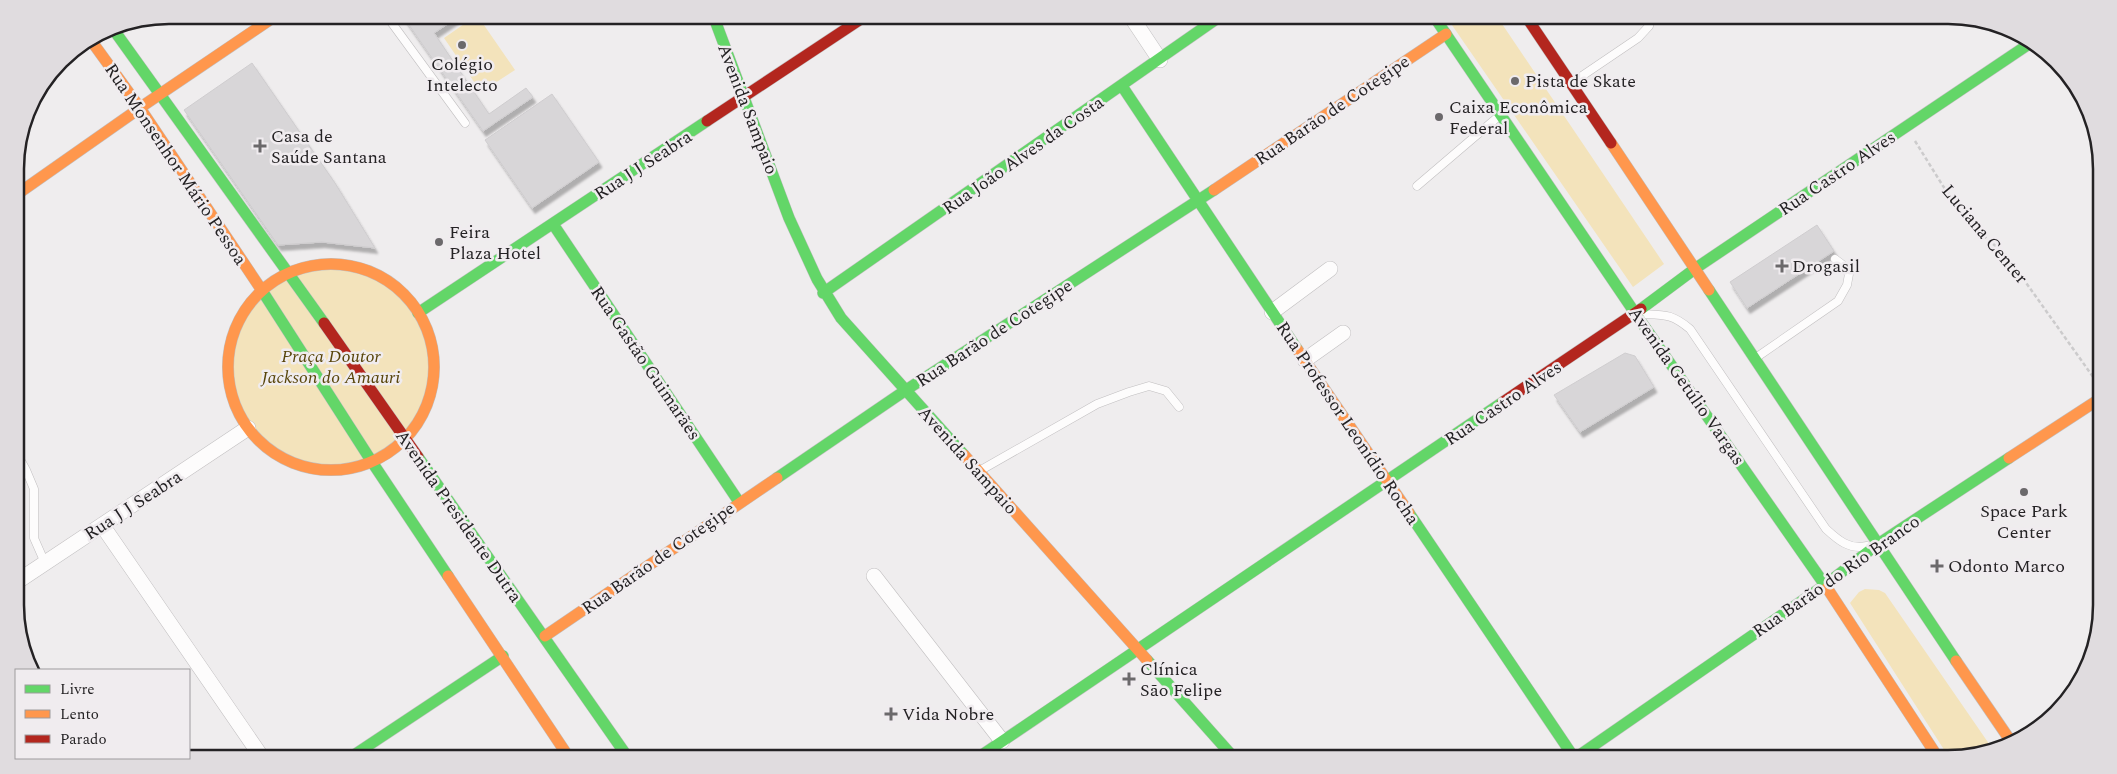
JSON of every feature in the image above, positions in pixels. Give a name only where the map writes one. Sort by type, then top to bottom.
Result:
[{"type":"main road","points":[[24,189],[160,94],[265,24]]},
{"type":"main road","name":"Avenida Sampaio","points":[[716,24],[806,260],[824,293],[841,318],[1138,648],[1227,750]]},
{"type":"main road","name":"Rua J J Seabra","points":[[418,313],[745,98],[854,24]]},
{"type":"main road","name":"Rua João Alves da Costa","points":[[824,293],[1210,24]]},
{"type":"main road","name":"Avenida Getúlio Vargas","points":[[1439,24],[1635,313],[1826,585],[1933,750]]},
{"type":"main road","points":[[1531,24],[2008,737]]},
{"type":"main road","name":"Rua Monsenhor Mário Pessoa","points":[[116,34],[288,272]]},
{"type":"main road","name":"Rua Barão de Cotegipe","points":[[545,636],[906,390],[1197,201],[1446,34]]},
{"type":"main road","name":"Rua Monsenhor Mário Pessoa","points":[[94,44],[140,108],[262,290]]},
{"type":"main road","name":"Rua Castro Alves","points":[[989,750],[1635,313],[1696,268],[2026,46]]},
{"type":"main road","name":"Rua Professor Leonídio Rocha","points":[[1122,86],[1197,201],[1569,750]]},
{"type":"main road","name":"Rua Gastão Guimarães","points":[[553,224],[739,502]]},
{"type":"main road","points":[[334,264],[355,267],[374,273],[390,283],[406,296],[418,313],[428,336],[433,360],[432,387],[425,408],[410,433],[394,448],[372,462],[342,469],[323,470],[297,464],[273,452],[248,428],[236,408],[230,385],[228,362],[231,340],[239,319],[251,300],[288,272],[312,265],[334,264]]},
{"type":"main road","name":"Avenida Presidente Dutra","points":[[288,272],[624,750]]},
{"type":"main road","points":[[262,290],[372,462],[564,750]]},
{"type":"main road","name":"Rua Barão do Rio Branco","points":[[1588,750],[1826,585],[1878,544],[2093,403]]},
{"type":"main road","points":[[362,750],[503,656]]},
{"type":"street","points":[[1136,24],[1160,60]]},
{"type":"street","points":[[1272,312],[1330,269]]},
{"type":"street","points":[[1305,360],[1343,333]]},
{"type":"street","name":"Rua J J Seabra","points":[[24,577],[248,428]]},
{"type":"street","points":[[102,525],[257,750]]},
{"type":"street","points":[[874,576],[1002,741]]},
{"type":"lane","points":[[393,24],[465,123]]},
{"type":"lane","points":[[1571,83],[1638,38],[1650,24]]},
{"type":"lane","points":[[1417,186],[1501,114]]},
{"type":"lane","points":[[1755,358],[1838,301],[1847,285],[1849,274],[1835,258]]},
{"type":"lane","points":[[1635,313],[1663,314],[1676,318],[1690,329],[1826,529],[1841,543],[1860,548],[1878,544]]},
{"type":"lane","points":[[979,471],[1097,404],[1129,392],[1149,386],[1166,391],[1179,407]]},
{"type":"lane","points":[[24,466],[34,489],[34,538],[46,562]]},
{"type":"path","name":"Luciana Center","points":[[1906,127],[1943,186],[1976,230],[2007,256],[2093,376]]},
{"type":"green space","points":[[464,24],[483,24],[515,70],[481,92],[444,38]]},
{"type":"green space","points":[[1451,24],[1502,24],[1664,264],[1633,287]]},
{"type":"green space","name":"Praça Doutor Jackson do Amauri","points":[[331,264],[351,266],[370,272],[404,294],[426,328],[432,347],[434,367],[432,387],[426,406],[404,440],[370,462],[351,468],[331,470],[311,468],[292,462],[258,440],[236,406],[230,387],[228,367],[230,347],[236,328],[258,294],[292,272],[311,266]]},
{"type":"green space","points":[[1865,589],[1879,590],[1885,593],[1989,744],[1957,750],[1944,750],[1850,603],[1859,592]]},
{"type":"building","points":[[408,24],[448,24],[434,33],[489,114],[526,88],[533,97],[483,131]]},
{"type":"building","name":"Casa de Saúde Santana","points":[[252,63],[335,183],[375,248],[322,242],[278,245],[184,110]]},
{"type":"building","points":[[552,94],[599,162],[532,208],[485,140]]},
{"type":"building","name":"Drogasil","points":[[1817,225],[1834,251],[1747,308],[1730,282]]},
{"type":"building","points":[[1625,353],[1635,356],[1654,387],[1580,432],[1554,395]]},
{"type":"traffic: fast","points":[[716,24],[789,218],[817,279],[841,318],[964,455]]},
{"type":"traffic: fast","points":[[823,293],[1209,24]]},
{"type":"traffic: fast","points":[[1439,24],[1635,313],[1827,588]]},
{"type":"traffic: fast","points":[[116,34],[324,323]]},
{"type":"traffic: fast","points":[[1641,309],[1696,268],[2026,46]]},
{"type":"traffic: fast","points":[[1122,86],[1297,349]]},
{"type":"traffic: fast","points":[[418,313],[707,121]]},
{"type":"traffic: fast","points":[[777,478],[906,390],[1214,190]]},
{"type":"traffic: fast","points":[[553,224],[739,502]]},
{"type":"traffic: fast","points":[[261,289],[448,576]]},
{"type":"traffic: fast","points":[[1709,290],[1956,661]]},
{"type":"traffic: fast","points":[[989,750],[1503,402]]},
{"type":"traffic: fast","points":[[418,457],[623,750]]},
{"type":"traffic: fast","points":[[1587,750],[1825,585],[1878,544],[2009,458]]},
{"type":"traffic: fast","points":[[1409,513],[1569,750]]},
{"type":"traffic: fast","points":[[362,750],[503,656]]},
{"type":"traffic: fast","points":[[1147,660],[1227,750]]},
{"type":"traffic: slow","points":[[144,105],[264,24]]},
{"type":"traffic: slow","points":[[1214,190],[1446,34]]},
{"type":"traffic: slow","points":[[94,44],[140,108],[261,289]]},
{"type":"traffic: slow","points":[[24,189],[140,108]]},
{"type":"traffic: slow","points":[[1611,143],[1709,290]]},
{"type":"traffic: slow","points":[[331,264],[351,266],[370,272],[404,294],[426,328],[432,347],[434,367],[432,387],[426,406],[404,440],[370,462],[351,468],[331,470],[311,468],[292,462],[258,440],[236,406],[230,387],[228,367],[230,347],[236,328],[258,294],[292,272],[311,266],[331,264]]},
{"type":"traffic: slow","points":[[1297,349],[1409,513]]},
{"type":"traffic: slow","points":[[2009,458],[2093,403]]},
{"type":"traffic: slow","points":[[964,455],[1147,660]]},
{"type":"traffic: slow","points":[[545,636],[777,478]]},
{"type":"traffic: slow","points":[[448,576],[564,750]]},
{"type":"traffic: slow","points":[[1827,588],[1933,750]]},
{"type":"traffic: slow","points":[[1956,661],[2008,737]]},
{"type":"traffic: jam","points":[[707,121],[853,24]]},
{"type":"traffic: jam","points":[[1531,24],[1611,143]]},
{"type":"traffic: jam","points":[[1503,402],[1641,309]]},
{"type":"traffic: jam","points":[[324,323],[418,457]]},
{"type":"place","name":"Colégio Intelecto","points":[[462,45]]},
{"type":"place","name":"Pista de Skate","points":[[1515,81]]},
{"type":"place","name":"Caixa Econômica Federal","points":[[1439,117]]},
{"type":"place","name":"Casa de Saúde Santana","points":[[260,146]]},
{"type":"place","name":"Feira Plaza Hotel","points":[[439,242]]},
{"type":"place","name":"Drogasil","points":[[1782,266]]},
{"type":"place","name":"Space Park Center","points":[[2024,492]]},
{"type":"place","name":"Odonto Marco","points":[[1937,566]]},
{"type":"place","name":"Clínica São Felipe","points":[[1129,679]]},
{"type":"place","name":"Vida Nobre","points":[[891,714]]}]
